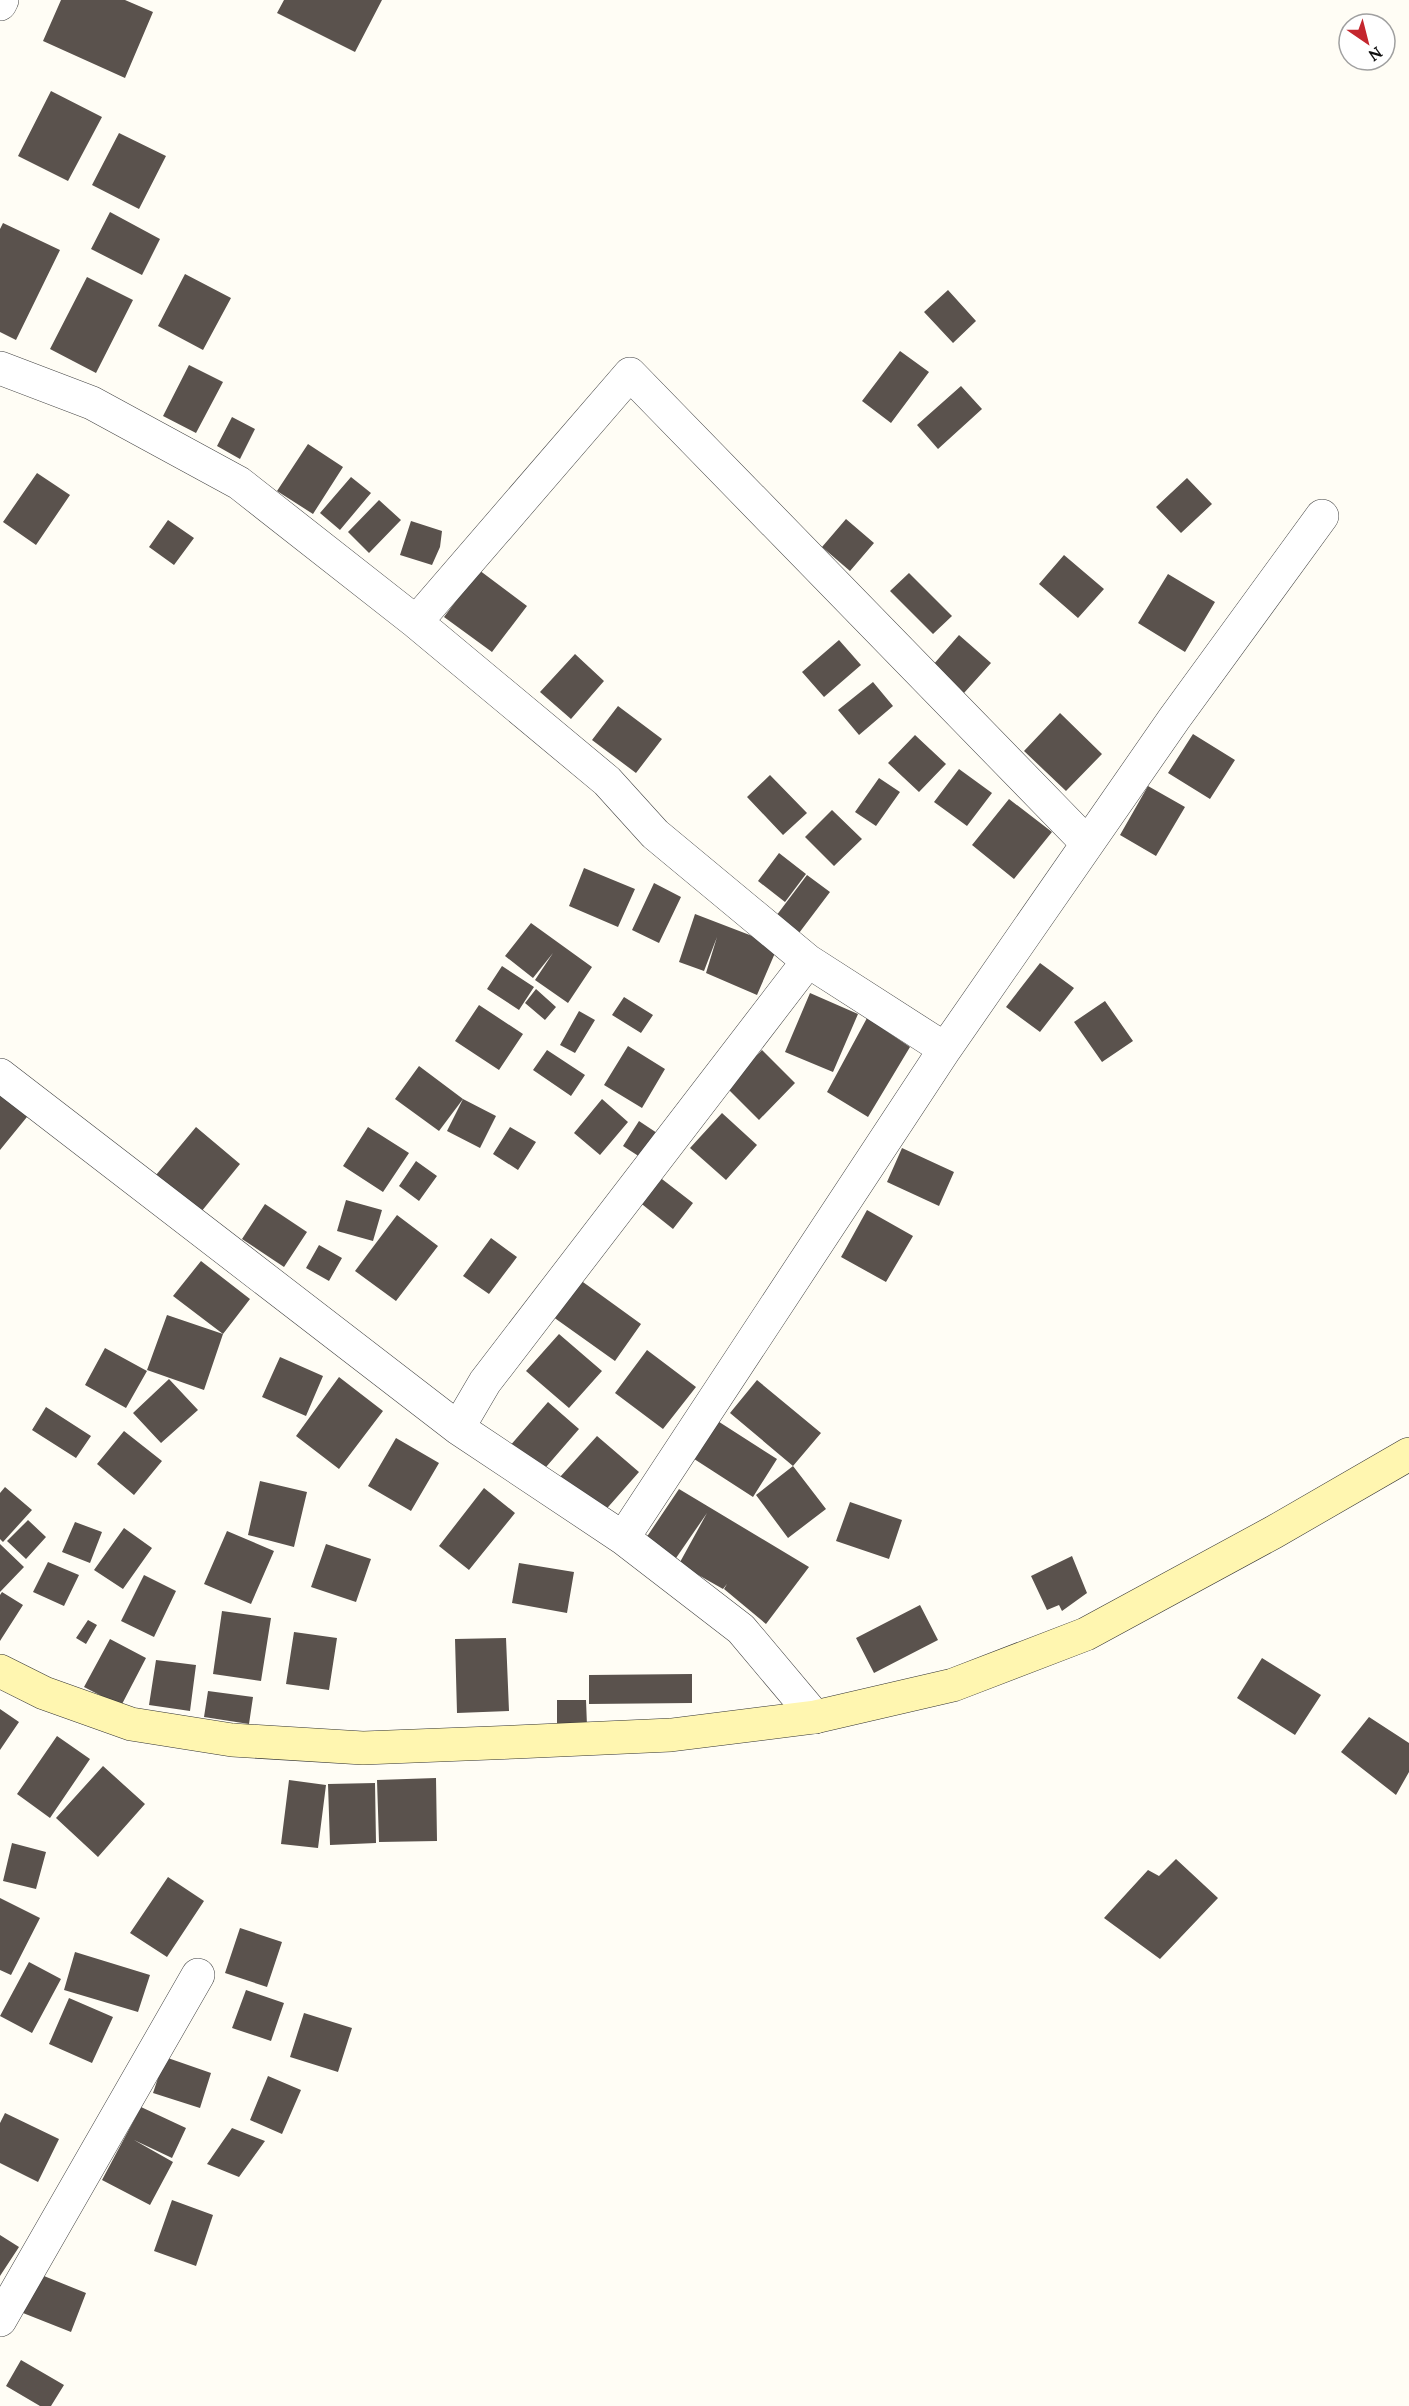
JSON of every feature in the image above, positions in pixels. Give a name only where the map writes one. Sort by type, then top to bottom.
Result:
[{"type":"street","points":[[0,368],[92,403],[239,483],[416,622],[607,781],[655,834],[808,961],[945,1049]]},
{"type":"street","points":[[416,622],[630,374],[1087,843]]},
{"type":"street","points":[[623,1538],[945,1049],[1087,843],[1322,516]]},
{"type":"street","points":[[458,1428],[485,1382],[808,961]]},
{"type":"street","points":[[0,1075],[458,1428],[623,1538],[741,1629],[815,1717]]},
{"type":"street","points":[[0,1671],[44,1694],[131,1724],[244,1741],[363,1748],[671,1735],[815,1717],[953,1685],[1086,1634],[1409,1454]]},
{"type":"street","points":[[0,2320],[198,1975]]},
{"type":"building","points":[[61,0],[125,0],[153,12],[125,78],[43,41]]},
{"type":"building","points":[[284,0],[382,0],[355,52],[277,13]]},
{"type":"building","points":[[51,91],[102,117],[68,181],[18,156]]},
{"type":"building","points":[[119,133],[166,156],[139,209],[92,185]]},
{"type":"building","points":[[110,212],[160,239],[142,275],[91,249]]},
{"type":"building","points":[[3,223],[60,250],[16,340],[0,332],[0,229]]},
{"type":"building","points":[[185,274],[231,298],[203,350],[158,326]]},
{"type":"building","points":[[87,277],[133,300],[96,373],[50,349]]},
{"type":"building","points":[[948,290],[976,321],[953,343],[924,312]]},
{"type":"building","points":[[900,351],[929,372],[891,423],[862,401]]},
{"type":"building","points":[[189,365],[223,382],[196,433],[163,416]]},
{"type":"building","points":[[961,386],[982,409],[938,449],[917,425]]},
{"type":"building","points":[[232,417],[255,429],[240,459],[217,446]]},
{"type":"building","points":[[308,444],[343,467],[313,514],[277,491]]},
{"type":"building","points":[[37,473],[70,495],[36,545],[3,522]]},
{"type":"building","points":[[351,477],[371,493],[340,530],[320,513]]},
{"type":"building","points":[[1187,478],[1212,504],[1181,533],[1156,507]]},
{"type":"building","points":[[379,500],[401,520],[369,553],[348,532]]},
{"type":"building","points":[[846,519],[874,543],[850,571],[822,547]]},
{"type":"building","points":[[168,520],[194,538],[174,565],[149,547]]},
{"type":"building","points":[[411,521],[442,531],[440,547],[432,565],[400,555]]},
{"type":"building","points":[[1064,555],[1104,589],[1078,618],[1039,584]]},
{"type":"building","points":[[479,570],[527,606],[492,652],[444,617]]},
{"type":"building","points":[[909,573],[952,616],[933,634],[890,591]]},
{"type":"building","points":[[1168,574],[1215,602],[1185,652],[1138,623]]},
{"type":"building","points":[[959,635],[991,663],[964,693],[933,665]]},
{"type":"building","points":[[839,640],[861,665],[824,697],[802,672]]},
{"type":"building","points":[[575,654],[604,681],[571,719],[540,692]]},
{"type":"building","points":[[873,682],[893,706],[859,735],[838,710]]},
{"type":"building","points":[[618,706],[662,739],[636,773],[592,740]]},
{"type":"building","points":[[1060,713],[1102,754],[1066,791],[1024,751]]},
{"type":"building","points":[[1193,734],[1235,760],[1210,799],[1168,773]]},
{"type":"building","points":[[915,735],[946,764],[919,792],[888,763]]},
{"type":"building","points":[[959,769],[992,793],[967,826],[934,802]]},
{"type":"building","points":[[770,775],[807,813],[783,835],[747,797]]},
{"type":"building","points":[[879,778],[900,792],[876,826],[855,812]]},
{"type":"building","points":[[1148,786],[1185,807],[1156,856],[1120,835]]},
{"type":"building","points":[[1009,799],[1052,832],[1014,879],[972,845]]},
{"type":"building","points":[[832,810],[862,839],[834,866],[805,837]]},
{"type":"building","points":[[779,853],[806,874],[785,902],[758,881]]},
{"type":"building","points":[[584,868],[635,889],[618,927],[569,906]]},
{"type":"building","points":[[807,875],[830,892],[793,941],[770,924]]},
{"type":"building","points":[[654,883],[681,897],[659,943],[632,930]]},
{"type":"building","points":[[695,914],[778,946],[757,995],[706,973],[717,937],[704,971],[679,962]]},
{"type":"building","points":[[531,923],[592,967],[568,1003],[535,980],[553,953],[533,978],[505,956]]},
{"type":"building","points":[[1040,963],[1074,988],[1040,1032],[1006,1007]]},
{"type":"building","points":[[502,966],[534,987],[519,1010],[487,989]]},
{"type":"building","points":[[536,989],[556,1007],[545,1020],[525,1003]]},
{"type":"building","points":[[810,993],[858,1014],[833,1072],[785,1052]]},
{"type":"building","points":[[624,997],[653,1015],[641,1033],[612,1015]]},
{"type":"building","points":[[1105,1001],[1133,1041],[1102,1062],[1074,1022]]},
{"type":"building","points":[[479,1005],[523,1034],[499,1070],[455,1041]]},
{"type":"building","points":[[579,1011],[595,1020],[575,1053],[560,1045]]},
{"type":"building","points":[[867,1018],[910,1047],[868,1117],[827,1092]]},
{"type":"building","points":[[628,1046],[665,1069],[642,1108],[604,1085]]},
{"type":"building","points":[[547,1050],[585,1075],[571,1096],[533,1070]]},
{"type":"building","points":[[762,1050],[795,1083],[759,1120],[726,1087]]},
{"type":"building","points":[[419,1066],[463,1099],[439,1131],[395,1099]]},
{"type":"building","points":[[0,1088],[31,1112],[0,1150]]},
{"type":"building","points":[[463,1099],[496,1116],[480,1148],[447,1131]]},
{"type":"building","points":[[602,1099],[628,1122],[600,1155],[574,1133]]},
{"type":"building","points":[[722,1113],[757,1145],[726,1180],[690,1148]]},
{"type":"building","points":[[639,1121],[657,1133],[640,1157],[623,1146]]},
{"type":"building","points":[[196,1127],[240,1164],[201,1212],[156,1175]]},
{"type":"building","points":[[368,1127],[409,1153],[383,1192],[343,1166]]},
{"type":"building","points":[[510,1127],[536,1142],[518,1170],[493,1154]]},
{"type":"building","points":[[902,1148],[954,1172],[939,1206],[887,1182]]},
{"type":"building","points":[[416,1161],[437,1176],[419,1201],[399,1186]]},
{"type":"building","points":[[658,1176],[693,1203],[673,1229],[638,1201]]},
{"type":"building","points":[[346,1200],[382,1210],[373,1241],[337,1231]]},
{"type":"building","points":[[265,1204],[307,1232],[284,1267],[242,1239]]},
{"type":"building","points":[[867,1210],[913,1236],[886,1282],[841,1257]]},
{"type":"building","points":[[397,1215],[438,1246],[396,1301],[355,1271]]},
{"type":"building","points":[[491,1238],[517,1257],[489,1294],[463,1276]]},
{"type":"building","points":[[319,1245],[342,1258],[329,1281],[306,1268]]},
{"type":"building","points":[[201,1261],[250,1299],[223,1334],[173,1296]]},
{"type":"building","points":[[576,1277],[641,1324],[615,1361],[549,1314]]},
{"type":"building","points":[[167,1315],[223,1334],[204,1390],[147,1370]]},
{"type":"building","points":[[559,1334],[602,1371],[569,1408],[526,1371]]},
{"type":"building","points":[[105,1348],[147,1371],[126,1408],[85,1385]]},
{"type":"building","points":[[647,1350],[696,1387],[663,1429],[615,1393]]},
{"type":"building","points":[[280,1357],[323,1376],[306,1416],[262,1397]]},
{"type":"building","points":[[339,1377],[383,1411],[339,1469],[296,1436]]},
{"type":"building","points":[[169,1379],[198,1410],[161,1443],[133,1413]]},
{"type":"building","points":[[757,1380],[821,1433],[793,1466],[730,1413]]},
{"type":"building","points":[[548,1402],[579,1429],[540,1474],[509,1447]]},
{"type":"building","points":[[46,1407],[91,1436],[76,1458],[32,1430]]},
{"type":"building","points":[[713,1418],[777,1459],[753,1497],[688,1455]]},
{"type":"building","points":[[124,1431],[162,1461],[134,1495],[97,1464]]},
{"type":"building","points":[[597,1436],[639,1472],[602,1514],[560,1477]]},
{"type":"building","points":[[396,1438],[439,1463],[411,1511],[368,1486]]},
{"type":"building","points":[[793,1466],[826,1509],[788,1538],[756,1495]]},
{"type":"building","points":[[260,1481],[307,1492],[294,1547],[248,1535]]},
{"type":"building","points":[[5,1487],[32,1510],[3,1542],[0,1539],[0,1493]]},
{"type":"building","points":[[484,1488],[515,1513],[469,1570],[439,1546]]},
{"type":"building","points":[[679,1489],[809,1567],[766,1624],[724,1589],[727,1584],[723,1589],[679,1564],[707,1513],[674,1561],[644,1541]]},
{"type":"building","points":[[850,1502],[902,1520],[889,1559],[836,1541]]},
{"type":"building","points":[[28,1520],[46,1537],[26,1559],[7,1541]]},
{"type":"building","points":[[75,1522],[102,1532],[90,1563],[62,1552]]},
{"type":"building","points":[[124,1528],[152,1548],[123,1589],[94,1570]]},
{"type":"building","points":[[227,1531],[274,1551],[251,1604],[204,1584]]},
{"type":"building","points":[[0,1544],[24,1567],[0,1592]]},
{"type":"building","points":[[326,1544],[371,1559],[356,1602],[311,1587]]},
{"type":"building","points":[[1072,1556],[1087,1593],[1062,1611],[1059,1605],[1047,1610],[1031,1576]]},
{"type":"building","points":[[48,1562],[79,1575],[64,1606],[33,1592]]},
{"type":"building","points":[[519,1563],[574,1572],[567,1613],[512,1603]]},
{"type":"building","points":[[144,1575],[176,1591],[154,1637],[121,1621]]},
{"type":"building","points":[[2,1592],[23,1605],[0,1641],[0,1595]]},
{"type":"building","points":[[920,1605],[938,1640],[874,1673],[856,1638]]},
{"type":"building","points":[[222,1611],[271,1618],[261,1681],[213,1674]]},
{"type":"building","points":[[88,1620],[97,1625],[86,1644],[76,1638]]},
{"type":"building","points":[[294,1632],[337,1638],[329,1690],[286,1684]]},
{"type":"building","points":[[506,1638],[509,1711],[457,1713],[455,1639]]},
{"type":"building","points":[[110,1639],[146,1658],[121,1706],[84,1687]]},
{"type":"building","points":[[1262,1658],[1321,1695],[1295,1735],[1237,1698]]},
{"type":"building","points":[[156,1660],[196,1665],[190,1711],[149,1705]]},
{"type":"building","points":[[692,1674],[692,1703],[589,1704],[589,1675]]},
{"type":"building","points":[[208,1691],[253,1697],[249,1724],[204,1717]]},
{"type":"building","points":[[557,1700],[586,1700],[587,1726],[557,1727]]},
{"type":"building","points":[[0,1709],[19,1722],[0,1750]]},
{"type":"building","points":[[1369,1717],[1409,1743],[1409,1772],[1396,1795],[1341,1752]]},
{"type":"building","points":[[57,1736],[90,1759],[50,1818],[17,1794]]},
{"type":"building","points":[[103,1766],[145,1804],[98,1857],[56,1818]]},
{"type":"building","points":[[436,1778],[437,1841],[379,1842],[377,1780]]},
{"type":"building","points":[[289,1780],[326,1785],[318,1848],[281,1844]]},
{"type":"building","points":[[375,1783],[376,1843],[330,1845],[328,1784]]},
{"type":"building","points":[[12,1843],[46,1852],[36,1889],[3,1881]]},
{"type":"building","points":[[1176,1859],[1218,1898],[1160,1959],[1104,1918],[1148,1870],[1159,1876]]},
{"type":"building","points":[[168,1877],[204,1901],[167,1957],[130,1933]]},
{"type":"building","points":[[0,1898],[40,1918],[11,1975],[0,1970]]},
{"type":"building","points":[[240,1928],[282,1942],[267,1987],[225,1973]]},
{"type":"building","points":[[75,1952],[150,1975],[138,2012],[64,1990]]},
{"type":"building","points":[[29,1962],[61,1979],[32,2033],[0,2016]]},
{"type":"building","points":[[246,1990],[284,2003],[271,2041],[232,2028]]},
{"type":"building","points":[[69,1998],[113,2017],[92,2063],[49,2044]]},
{"type":"building","points":[[304,2013],[352,2028],[338,2072],[290,2057]]},
{"type":"building","points":[[165,2057],[211,2073],[200,2108],[153,2093]]},
{"type":"building","points":[[268,2076],[301,2090],[282,2134],[250,2120]]},
{"type":"building","points":[[141,2107],[186,2128],[172,2158],[134,2140],[173,2162],[150,2205],[102,2180]]},
{"type":"building","points":[[5,2113],[59,2139],[38,2182],[0,2163],[0,2123]]},
{"type":"building","points":[[232,2128],[265,2141],[239,2177],[207,2164]]},
{"type":"building","points":[[172,2200],[213,2215],[196,2266],[154,2251]]},
{"type":"building","points":[[0,2235],[19,2247],[0,2276]]},
{"type":"building","points":[[39,2274],[86,2293],[71,2332],[23,2313]]},
{"type":"building","points":[[21,2360],[64,2385],[51,2406],[40,2406],[6,2386]]}]
